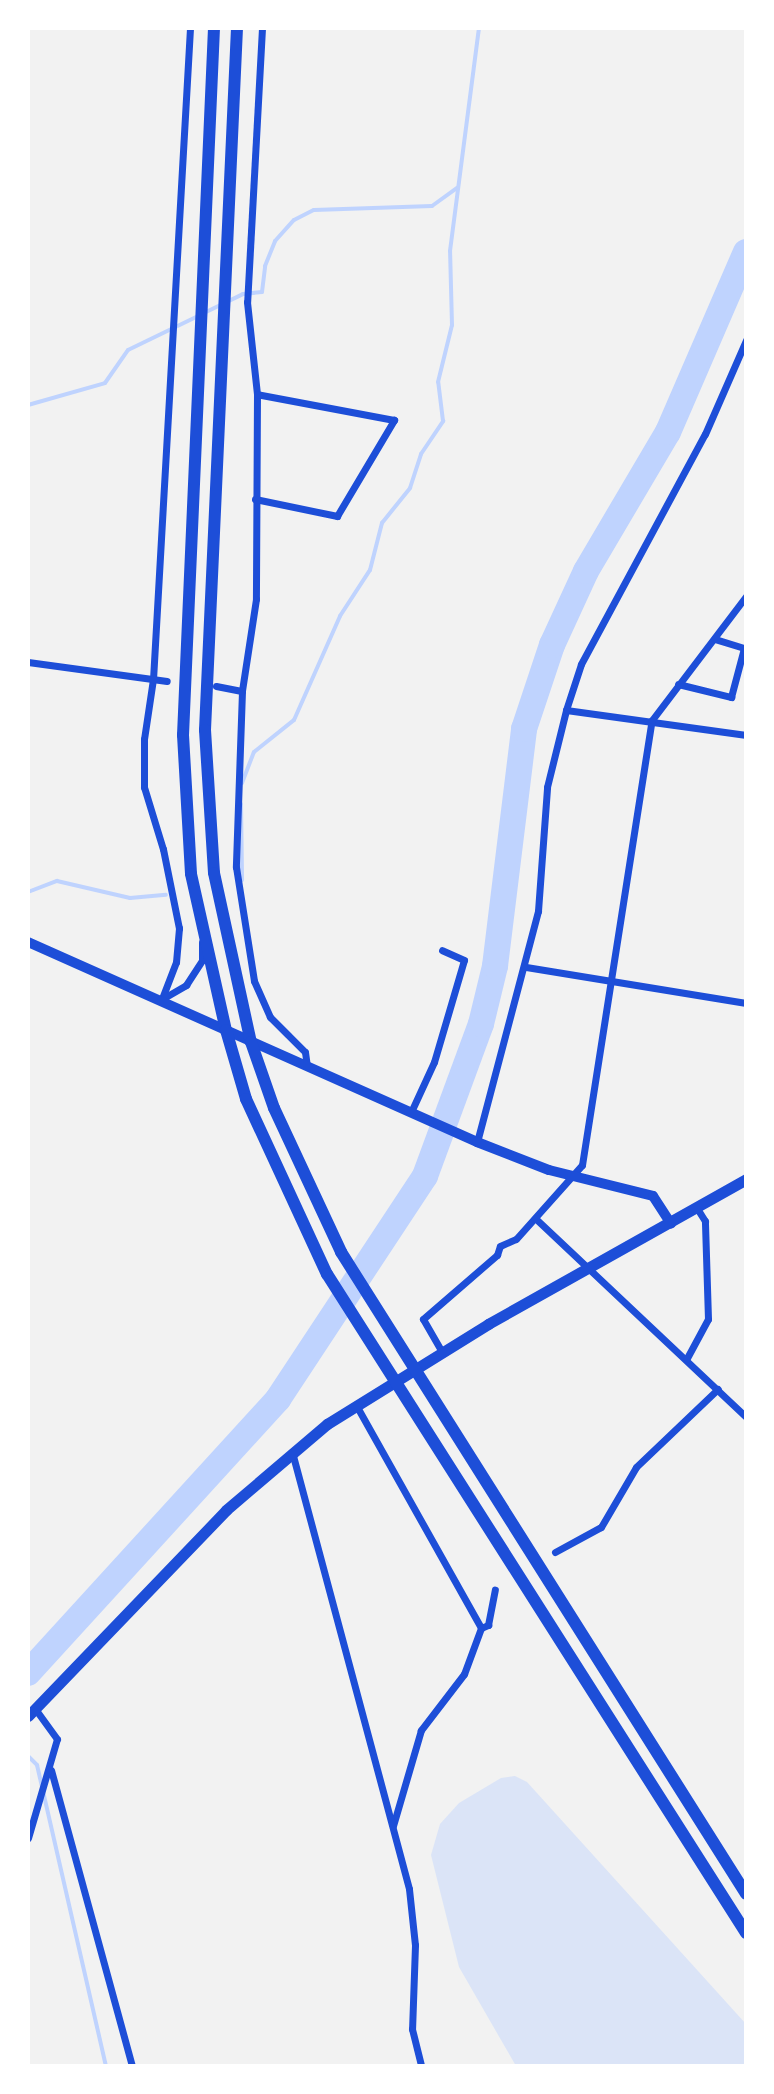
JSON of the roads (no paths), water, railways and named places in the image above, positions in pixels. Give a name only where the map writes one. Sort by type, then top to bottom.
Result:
[{"type":"highway","points":[[214,28],[183,735],[191,874],[202,939],[226,1030],[246,1099],[327,1274],[746,1933]]},
{"type":"highway","points":[[237,28],[205,730],[214,873],[251,1042],[274,1108],[341,1252],[373,1308],[746,1894]]},
{"type":"main road","points":[[28,942],[162,999],[474,1141],[575,1177],[653,1196],[671,1224]]},
{"type":"main road","points":[[32,1713],[226,1510],[292,1450],[356,1405],[442,1352],[746,1179]]},
{"type":"street","points":[[162,999],[176,962],[179,928],[144,787],[153,679],[190,28]]},
{"type":"street","points":[[262,28],[247,302],[257,394],[256,599],[242,691],[236,867],[254,981],[270,1017],[305,1052],[307,1066]]},
{"type":"street","points":[[474,1141],[526,967],[538,911],[547,787],[581,664],[705,434],[746,340]]},
{"type":"street","points":[[255,499],[337,516],[394,420],[257,394]]},
{"type":"street","points":[[442,1352],[423,1319],[536,1219],[575,1177],[582,1165],[652,720],[746,596]]},
{"type":"street","points":[[678,684],[731,697],[744,648],[714,639]]},
{"type":"street","points":[[28,662],[167,681]]},
{"type":"street","points":[[216,686],[242,691]]},
{"type":"street","points":[[566,710],[746,735]]},
{"type":"street","points":[[162,999],[186,985],[198,968],[202,939]]},
{"type":"street","points":[[411,1112],[434,1062],[464,960],[442,950]]},
{"type":"street","points":[[526,967],[611,984],[746,1003]]},
{"type":"street","points":[[687,1358],[708,1319],[705,1221],[697,1208]]},
{"type":"street","points":[[536,1219],[687,1358],[746,1417]]},
{"type":"street","points":[[555,1552],[601,1527],[636,1467],[718,1389]]},
{"type":"street","points":[[356,1405],[481,1628]]},
{"type":"street","points":[[292,1450],[409,1889],[415,1945],[412,2029],[421,2066]]},
{"type":"street","points":[[393,1826],[421,1730],[464,1674],[481,1628],[488,1625],[495,1590]]},
{"type":"street","points":[[28,1838],[51,1770],[57,1739],[32,1713]]},
{"type":"street","points":[[51,1770],[132,2066]]},
{"type":"waterway","points":[[242,783],[254,752],[294,720],[340,616],[370,570],[382,523],[410,488],[421,454],[443,421],[438,382],[452,325],[450,251],[479,28]]},
{"type":"waterway","points":[[206,312],[243,294],[262,292],[265,266],[275,241],[294,220],[314,210],[432,206],[457,188]]},
{"type":"waterway","points":[[28,1673],[278,1399],[425,1176],[481,1024],[495,966],[524,729],[552,645],[586,571],[668,432],[746,252]]},
{"type":"waterway","points":[[28,405],[105,383],[128,350],[198,316]]},
{"type":"waterway","points":[[241,804],[242,880]]},
{"type":"waterway","points":[[28,892],[57,881],[130,898],[166,895]]},
{"type":"waterway","points":[[28,1756],[37,1765],[106,2066]]}]
